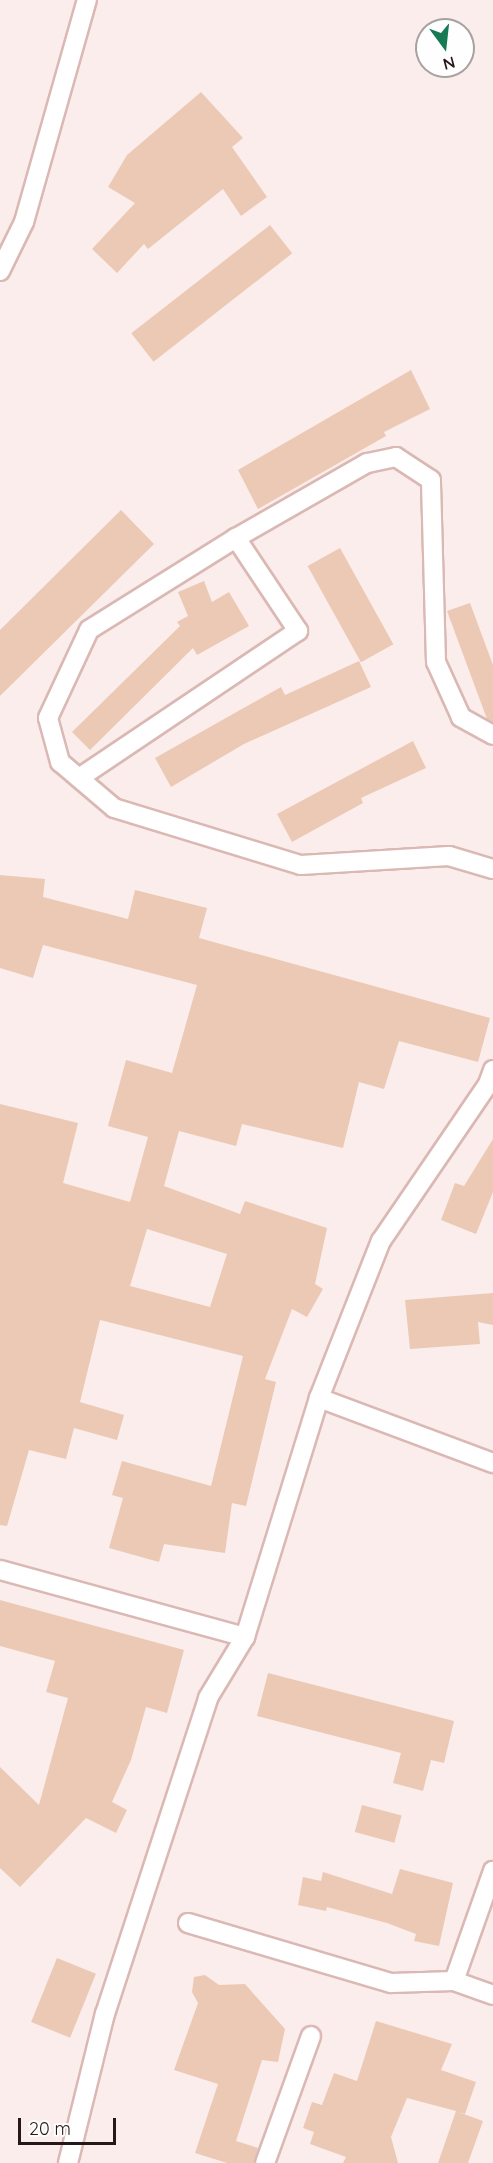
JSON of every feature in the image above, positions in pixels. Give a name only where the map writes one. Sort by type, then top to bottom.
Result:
[{"type":"lane","points":[[0,271],[24,222],[87,0]]},
{"type":"lane","points":[[493,735],[461,717],[436,662],[431,480],[396,457],[367,464],[236,538],[89,630],[48,718],[60,762],[114,808],[301,865],[448,856],[493,869]]},
{"type":"lane","points":[[79,778],[298,631],[236,538]]},
{"type":"lane","points":[[68,2163],[105,2014],[208,1698],[245,1636],[320,1398],[381,1241],[488,1084],[493,1070]]},
{"type":"lane","points":[[320,1398],[493,1462]]},
{"type":"lane","points":[[0,1570],[245,1636]]},
{"type":"lane","points":[[454,1982],[493,1871]]},
{"type":"lane","points":[[188,1923],[391,1983],[454,1982],[493,1995]]},
{"type":"lane","points":[[265,2163],[311,2036]]},
{"type":"building","points":[[201,92],[243,138],[232,147],[267,197],[241,216],[223,189],[148,249],[144,244],[117,273],[92,249],[135,203],[108,187],[127,155]]},
{"type":"building","points":[[270,225],[292,253],[153,362],[131,333]]},
{"type":"building","points":[[411,370],[430,409],[384,432],[386,436],[258,509],[238,470]]},
{"type":"building","points":[[121,510],[154,544],[0,696],[0,630]]},
{"type":"building","points":[[340,548],[393,644],[361,662],[308,566]]},
{"type":"building","points":[[204,581],[212,602],[229,592],[249,626],[197,655],[193,648],[90,750],[72,732],[180,626],[177,622],[188,616],[178,592]]},
{"type":"building","points":[[470,603],[493,665],[493,722],[487,719],[447,611]]},
{"type":"building","points":[[359,661],[371,687],[244,744],[171,787],[155,758],[281,687],[285,695]]},
{"type":"building","points":[[413,741],[426,768],[361,798],[363,803],[292,842],[277,814]]},
{"type":"building","points":[[0,875],[45,879],[43,897],[128,919],[135,890],[207,908],[199,938],[490,1018],[478,1062],[399,1041],[384,1089],[359,1082],[343,1148],[242,1124],[236,1146],[179,1131],[164,1186],[240,1214],[245,1201],[327,1228],[315,1284],[323,1289],[307,1317],[292,1309],[265,1379],[276,1382],[246,1506],[232,1503],[225,1553],[164,1544],[159,1562],[109,1548],[123,1498],[112,1495],[122,1461],[211,1486],[243,1356],[100,1320],[80,1402],[124,1415],[117,1440],[74,1428],[66,1459],[29,1450],[7,1526],[0,1525],[0,1104],[78,1123],[63,1183],[130,1202],[148,1137],[108,1126],[126,1060],[172,1073],[197,985],[43,945],[33,978],[0,968]],"holes":[[[147,1229],[227,1254],[210,1307],[130,1286]]]},
{"type":"building","points":[[493,1139],[493,1192],[476,1234],[441,1220],[455,1183],[464,1186]]},
{"type":"building","points":[[493,1293],[493,1325],[478,1322],[480,1344],[410,1349],[405,1300]]},
{"type":"building","points":[[0,1600],[184,1650],[167,1713],[146,1707],[131,1760],[112,1802],[127,1810],[116,1833],[86,1818],[20,1887],[0,1868],[0,1767],[39,1805],[68,1698],[46,1692],[55,1661],[0,1646]]},
{"type":"building","points":[[268,1673],[454,1721],[444,1763],[431,1760],[423,1791],[393,1783],[401,1753],[257,1716]]},
{"type":"building","points":[[362,1805],[402,1816],[394,1843],[355,1832]]},
{"type":"building","points":[[400,1869],[453,1883],[439,1946],[414,1941],[416,1934],[387,1923],[327,1907],[326,1911],[298,1905],[303,1877],[321,1881],[323,1872],[392,1894]]},
{"type":"building","points":[[57,1958],[96,1974],[70,2038],[31,2022]]},
{"type":"building","points":[[205,1975],[219,1985],[245,1984],[285,2029],[278,2062],[262,2060],[236,2141],[258,2148],[254,2163],[227,2163],[195,2153],[218,2084],[174,2070],[198,2003],[192,1992],[194,1977]]},
{"type":"building","points":[[376,2021],[452,2044],[441,2070],[476,2082],[465,2114],[458,2112],[483,2121],[468,2163],[438,2163],[456,2111],[407,2098],[391,2137],[398,2163],[343,2163],[346,2157],[310,2144],[314,2132],[303,2128],[312,2102],[322,2105],[334,2073],[357,2081]]}]
